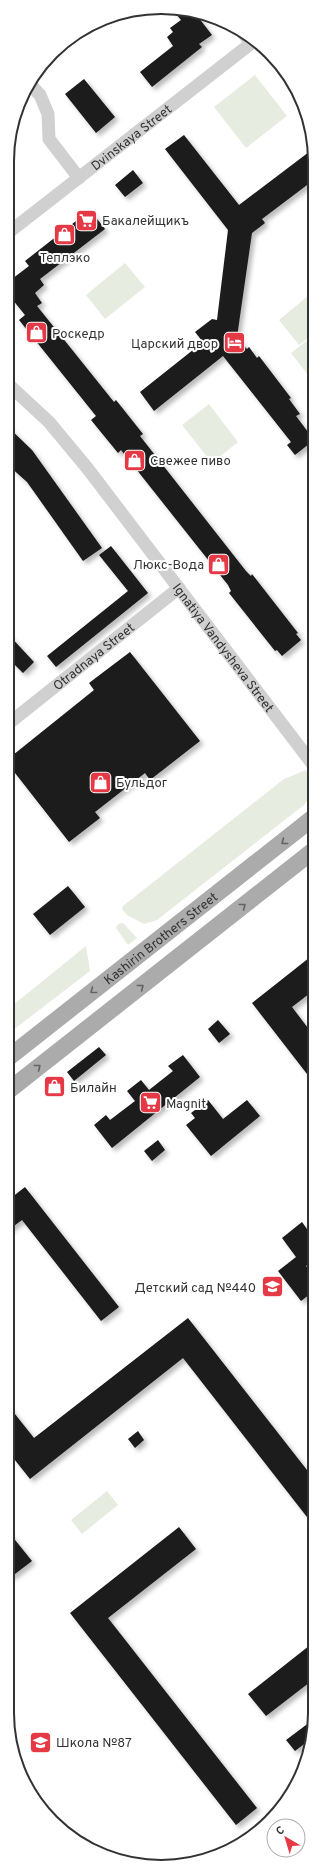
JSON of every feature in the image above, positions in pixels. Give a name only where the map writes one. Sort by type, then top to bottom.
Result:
[{"type":"main road","name":"Kashirin Brothers Street","points":[[14,1053],[308,823]]},
{"type":"main road","name":"Kashirin Brothers Street","points":[[14,1086],[308,855]]},
{"type":"street","name":"Dvinskaya Street","points":[[14,228],[79,178],[246,41]]},
{"type":"street","points":[[33,88],[40,96],[48,114],[49,139],[79,178]]},
{"type":"street","name":"Ignatiya Vandysheva Street","points":[[14,389],[50,422],[179,588],[308,758]]},
{"type":"street","name":"Otradnaya Street","points":[[14,719],[179,588]]},
{"type":"shaded area","points":[[255,75],[287,116],[246,148],[214,107]]},
{"type":"shaded area","points":[[125,263],[145,287],[105,319],[86,295]]},
{"type":"shaded area","points":[[308,296],[308,338],[299,345],[279,320]]},
{"type":"shaded area","points":[[308,340],[308,375],[291,353]]},
{"type":"shaded area","points":[[209,404],[238,442],[212,463],[182,425]]},
{"type":"shaded area","points":[[306,770],[308,774],[308,800],[304,805],[157,920],[144,924],[127,915],[122,909],[123,906],[284,779]]},
{"type":"shaded area","points":[[123,923],[137,938],[128,945],[116,928],[118,924]]},
{"type":"shaded area","points":[[86,946],[90,971],[14,1029],[14,1004]]},
{"type":"shaded area","points":[[107,1491],[118,1505],[82,1534],[71,1520]]},
{"type":"building","points":[[177,15],[200,19],[212,35],[199,44],[202,47],[152,87],[140,72],[173,46],[167,37],[173,32],[170,28],[181,20]]},
{"type":"building","points":[[84,79],[115,117],[96,133],[65,94]]},
{"type":"building","points":[[184,135],[239,205],[308,153],[308,184],[262,219],[265,223],[252,233],[237,337],[247,349],[249,347],[257,358],[259,356],[291,398],[289,399],[300,414],[296,416],[308,432],[308,445],[295,455],[287,445],[291,442],[223,356],[154,411],[140,392],[203,342],[195,332],[212,319],[217,320],[228,230],[165,149]]},
{"type":"building","points":[[133,170],[143,183],[125,197],[115,185]]},
{"type":"building","points":[[90,210],[105,229],[40,279],[44,285],[35,293],[42,303],[37,306],[114,402],[116,400],[143,434],[140,436],[246,571],[251,576],[252,574],[298,633],[296,634],[301,640],[282,656],[277,650],[275,651],[229,593],[231,591],[228,585],[121,450],[118,453],[91,420],[96,416],[19,320],[25,315],[14,301],[14,277],[29,266],[25,261]]},
{"type":"building","points":[[14,433],[32,450],[102,548],[83,561],[27,482],[14,470]]},
{"type":"building","points":[[111,546],[148,593],[56,667],[47,656],[128,591],[99,555]]},
{"type":"building","points":[[14,640],[34,662],[23,673],[14,664]]},
{"type":"building","points":[[130,652],[200,741],[150,780],[145,773],[95,812],[100,818],[69,842],[14,772],[14,754],[94,690],[89,683]]},
{"type":"building","points":[[68,886],[85,907],[50,935],[33,914]]},
{"type":"building","points":[[308,959],[308,995],[292,1007],[308,1028],[308,1075],[252,1003]]},
{"type":"building","points":[[218,1020],[230,1034],[219,1043],[208,1029]]},
{"type":"building","points":[[99,1047],[106,1055],[74,1081],[67,1072]]},
{"type":"building","points":[[183,1055],[200,1077],[112,1148],[94,1125],[106,1115],[110,1120],[135,1101],[127,1091],[141,1080],[149,1090],[173,1071],[168,1066]]},
{"type":"building","points":[[208,1100],[223,1119],[247,1100],[260,1116],[211,1156],[186,1125],[195,1118],[191,1113]]},
{"type":"building","points":[[158,1140],[165,1150],[152,1161],[144,1151]]},
{"type":"building","points":[[25,1187],[119,1307],[101,1321],[22,1220],[14,1226],[14,1196]]},
{"type":"building","points":[[302,1222],[308,1230],[308,1264],[306,1266],[308,1269],[308,1296],[301,1301],[278,1271],[296,1257],[282,1238]]},
{"type":"building","points":[[188,1318],[308,1471],[308,1518],[183,1358],[30,1479],[14,1459],[14,1413],[34,1438]]},
{"type":"building","points":[[138,1431],[144,1440],[135,1448],[128,1439]]},
{"type":"building","points":[[179,1527],[196,1549],[108,1618],[257,1808],[236,1825],[70,1613]]},
{"type":"building","points":[[14,1539],[32,1561],[14,1575]]},
{"type":"building","points":[[308,1647],[308,1684],[266,1716],[248,1694]]},
{"type":"building","points":[[308,1724],[305,1744],[295,1751],[286,1740]]},
{"type":"place","name":"Бакалейщикъ","points":[[86,220]]},
{"type":"place","name":"Теплэко","points":[[65,235]]},
{"type":"place","name":"Роскедр","points":[[36,333]]},
{"type":"place","name":"Царский двор","points":[[234,343]]},
{"type":"place","name":"Свежее пиво","points":[[134,460]]},
{"type":"place","name":"Люкс-Вода","points":[[219,564]]},
{"type":"place","name":"Бульдог","points":[[100,782]]},
{"type":"place","name":"Билайн","points":[[55,1087]]},
{"type":"place","name":"Magnit","points":[[150,1103]]},
{"type":"place","name":"Детский сад №440","points":[[272,1287]]},
{"type":"place","name":"Школа №87","points":[[40,1742]]}]
